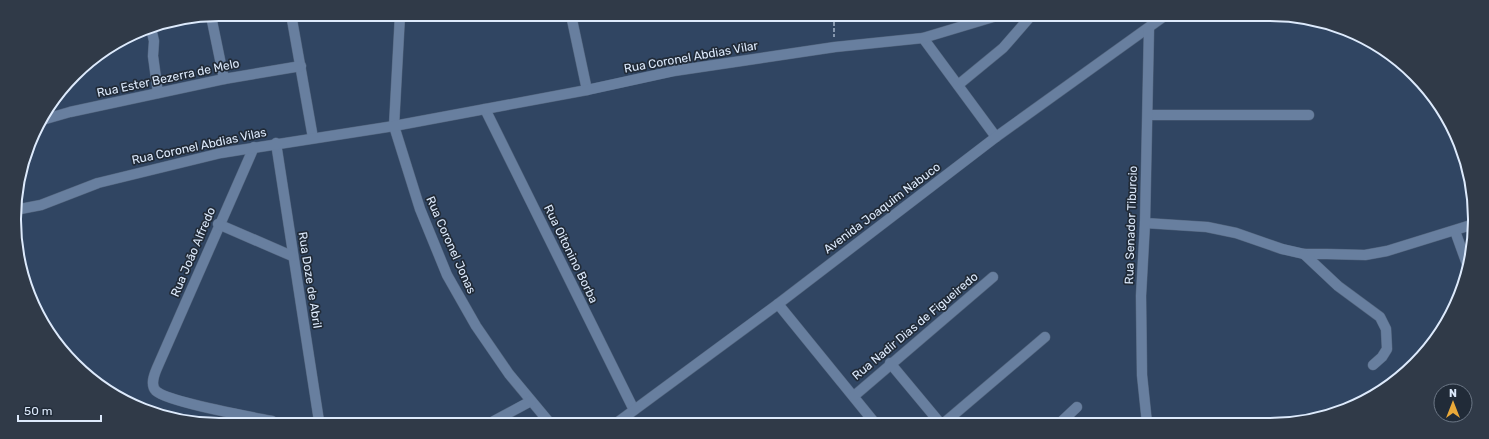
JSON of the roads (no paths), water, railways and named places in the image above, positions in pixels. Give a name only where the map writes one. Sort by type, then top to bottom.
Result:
[{"type":"street","points":[[211,21],[224,79]]},
{"type":"street","points":[[292,21],[313,138]]},
{"type":"street","points":[[394,126],[403,21]]},
{"type":"street","points":[[571,21],[587,90]]},
{"type":"street","name":"Rua Coronel Abdias Vilar","points":[[394,126],[587,90],[674,71],[835,47],[923,38],[980,21]]},
{"type":"street","points":[[958,85],[1003,48],[1027,21]]},
{"type":"street","name":"Avenida Joaquim Nabuco","points":[[623,418],[778,304],[996,137],[1158,21]]},
{"type":"street","name":"Rua Senador Tiburcio","points":[[1146,418],[1142,375],[1141,303],[1145,223],[1149,28]]},
{"type":"street","points":[[152,33],[158,93]]},
{"type":"street","points":[[923,38],[996,137]]},
{"type":"street","name":"Rua Ester Bezerra de Melo","points":[[49,118],[224,79],[300,66]]},
{"type":"street","name":"Rua Oitonino Borba","points":[[485,109],[634,410]]},
{"type":"street","points":[[1148,115],[1310,115]]},
{"type":"street","name":"Rua Coronel Abdias Vilas","points":[[21,209],[41,205],[98,183],[131,174],[254,147],[394,126]]},
{"type":"street","name":"Rua Coronel Jonas","points":[[394,126],[420,209],[447,275],[476,326],[531,401],[546,418]]},
{"type":"street","name":"Rua Doze de Abril","points":[[276,143],[292,256],[319,418]]},
{"type":"street","name":"Rua João Alfredo","points":[[254,147],[218,224],[157,368],[153,378],[153,385],[156,391],[165,396],[199,406],[257,418]]},
{"type":"street","points":[[1145,223],[1207,227],[1236,233],[1282,249],[1304,254],[1365,255],[1387,251],[1468,226]]},
{"type":"street","points":[[218,224],[292,256]]},
{"type":"street","points":[[1454,231],[1464,258]]},
{"type":"street","points":[[1304,254],[1338,286],[1380,317],[1386,329],[1387,349],[1382,357],[1373,365]]},
{"type":"street","name":"Rua Nadir Dias de Figueiredo","points":[[854,396],[890,363],[993,277]]},
{"type":"street","points":[[778,304],[871,418]]},
{"type":"street","points":[[950,418],[1045,338]]},
{"type":"street","points":[[890,363],[936,418]]},
{"type":"street","points":[[499,418],[531,401]]},
{"type":"street","points":[[1066,418],[1077,408]]}]
